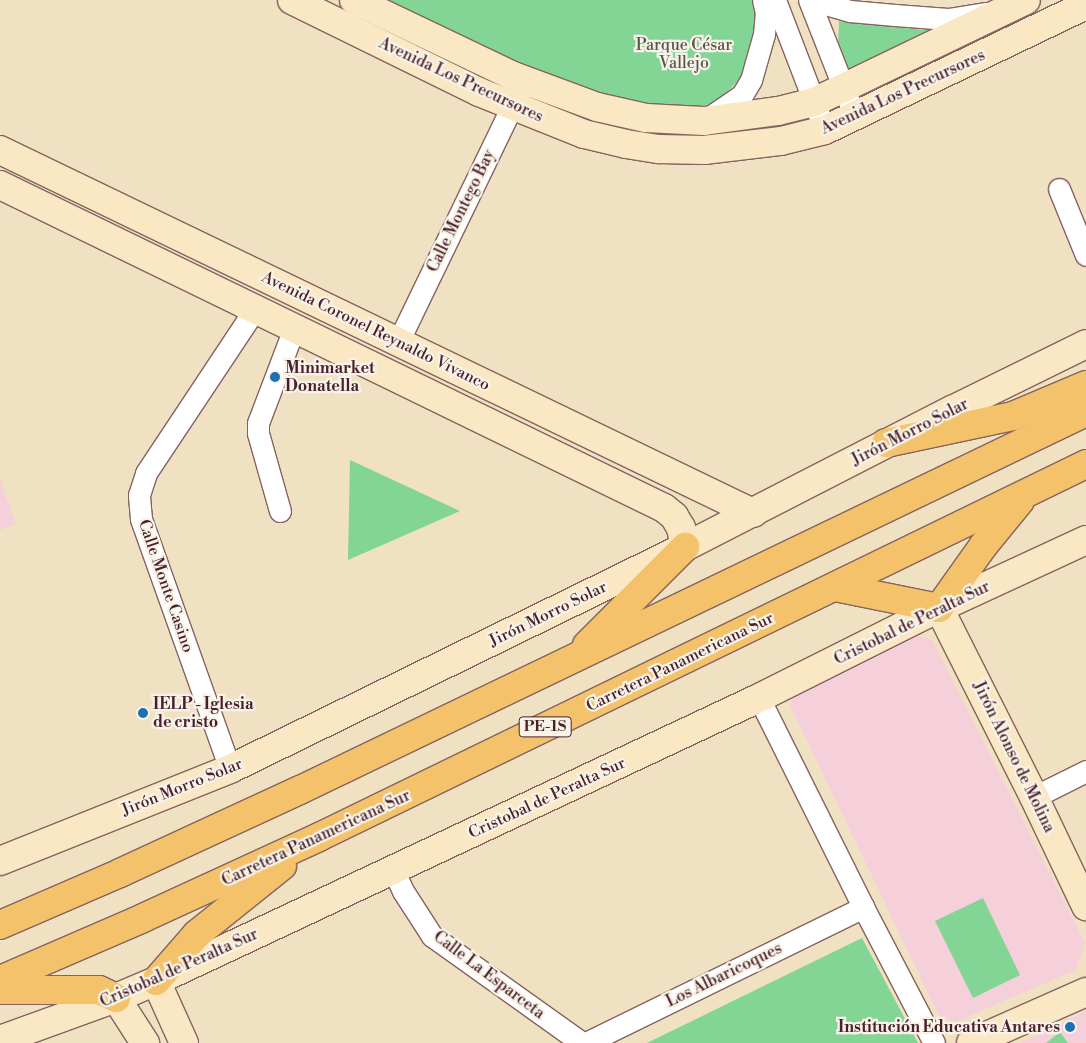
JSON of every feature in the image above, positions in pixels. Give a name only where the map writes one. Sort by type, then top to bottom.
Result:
[{"type":"highway","points":[[886,443],[1013,416],[1086,385]]},
{"type":"highway","points":[[0,924],[120,873],[300,790],[1086,412]]},
{"type":"highway","name":"Carretera Panamericana Sur","points":[[0,980],[143,918],[318,837],[1086,464]]},
{"type":"highway","points":[[835,587],[939,608],[983,546],[1025,494]]},
{"type":"highway","points":[[572,660],[685,548]]},
{"type":"highway","points":[[156,980],[197,934],[318,837]]},
{"type":"highway","points":[[0,990],[99,990],[116,998]]},
{"type":"street","name":"Avenida Los Precursores","points":[[292,0],[512,107],[584,134],[626,144],[659,149],[704,150],[781,141],[826,130],[1086,5]]},
{"type":"street","name":"Avenida Los Precursores","points":[[354,0],[524,81],[597,107],[646,118],[704,120],[778,111],[814,102],[1016,5]]},
{"type":"street","points":[[704,120],[742,95],[750,80],[764,34],[766,12],[763,0]]},
{"type":"street","points":[[775,0],[826,130]]},
{"type":"street","points":[[810,0],[850,12],[948,19],[1016,5]]},
{"type":"street","points":[[810,0],[855,117]]},
{"type":"street","name":"Calle Montego Bay","points":[[398,342],[524,81]]},
{"type":"street","name":"Avenida Coronel Reynaldo Vivanco","points":[[0,150],[753,513]]},
{"type":"street","name":"Avenida Coronel Reynaldo Vivanco","points":[[0,185],[664,508],[674,516],[682,528],[685,548]]},
{"type":"street","points":[[1059,189],[1086,255]]},
{"type":"street","name":"Calle Monte Casino","points":[[230,770],[141,519],[139,495],[146,473],[255,309]]},
{"type":"street","points":[[280,512],[258,433],[258,423],[294,328]]},
{"type":"street","name":"Jirón Morro Solar","points":[[0,861],[230,770],[685,548],[886,443],[1086,344]]},
{"type":"street","points":[[664,508],[684,511],[695,508],[702,500],[706,490]]},
{"type":"street","name":"Cristobal de Peralta Sur","points":[[0,1040],[116,998],[394,871],[759,698],[939,608],[1086,540]]},
{"type":"street","name":"Jirón Alonso de Molina","points":[[939,608],[1034,796],[1086,906]]},
{"type":"street","points":[[759,698],[863,907],[934,1043]]},
{"type":"street","points":[[1034,796],[1086,771]]},
{"type":"street","name":"Calle La Esparceta","points":[[394,871],[403,891],[432,936],[582,1043]]},
{"type":"street","name":"Los Albaricoques","points":[[586,1043],[863,907]]},
{"type":"street","points":[[156,980],[184,1043]]},
{"type":"street","points":[[971,1043],[1086,992]]},
{"type":"street","points":[[116,998],[145,1043]]},
{"type":"shaded area","points":[[0,479],[16,524],[0,530]]},
{"type":"shaded area","points":[[912,634],[932,640],[1085,943],[1076,970],[955,1022],[939,1016],[790,705],[795,691]]},
{"type":"shaded area","name":"Institución Educativa Antares","points":[[1086,1011],[1086,1043],[1021,1043]]},
{"type":"green space","name":"Parque César Vallejo","points":[[367,0],[754,0],[757,9],[754,38],[743,76],[717,102],[687,110],[581,90]]},
{"type":"green space","points":[[839,21],[953,33],[849,76],[838,46]]},
{"type":"green space","points":[[350,460],[460,511],[348,560]]},
{"type":"green space","points":[[983,898],[1020,975],[973,998],[935,921]]},
{"type":"green space","points":[[862,938],[918,1043],[647,1043]]},
{"type":"green space","points":[[1060,1032],[1068,1043],[1046,1043]]},
{"type":"place","name":"Minimarket Donatella","points":[[275,377]]},
{"type":"place","name":"IELP - Iglesia de cristo","points":[[143,713]]},
{"type":"place","name":"Institución Educativa Antares","points":[[1070,1027]]}]
